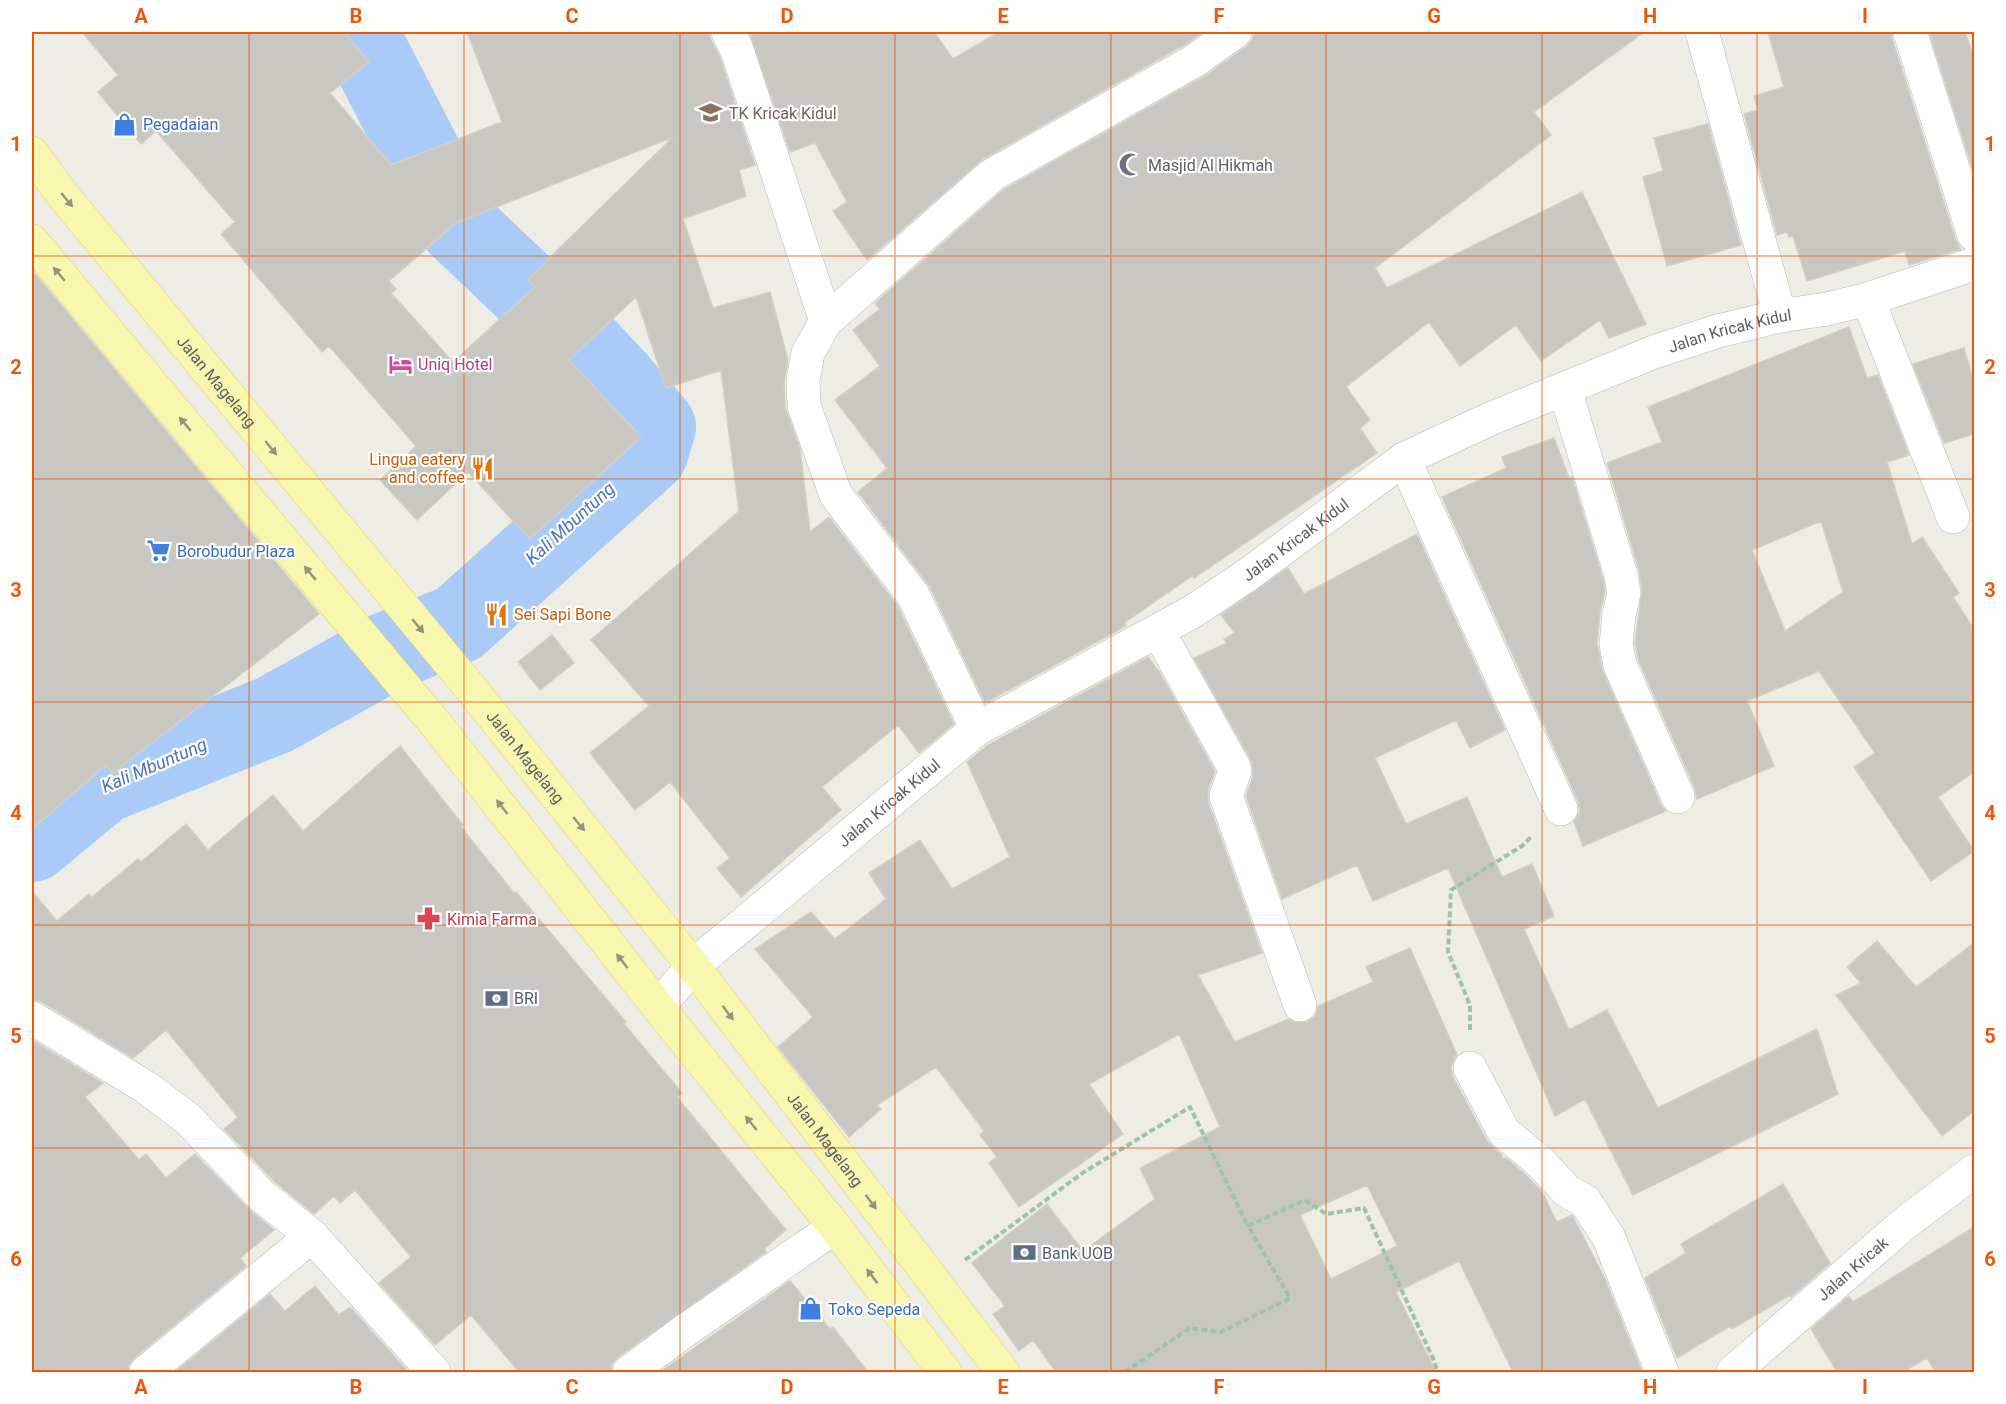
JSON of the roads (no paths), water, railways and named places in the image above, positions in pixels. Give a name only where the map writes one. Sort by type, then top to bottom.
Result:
[{"type":"main road","name":"Jalan Magelang","points":[[32,153],[61,193],[477,696],[693,966],[933,1284],[1003,1372]]},
{"type":"main road","points":[[32,241],[440,728],[658,1007],[835,1227],[945,1372]]},
{"type":"street","points":[[728,32],[737,50],[826,321]]},
{"type":"street","points":[[977,729],[913,595],[836,495],[804,406],[803,380],[808,352],[826,321],[992,175],[1194,61],[1235,32]]},
{"type":"street","points":[[1702,32],[1780,316]]},
{"type":"street","points":[[1910,32],[1974,235]]},
{"type":"street","name":"Jalan Kricak Kidul","points":[[658,1007],[693,966],[977,729],[1192,612],[1246,576],[1404,459],[1490,419],[1654,352],[1718,331],[1868,299],[1974,264]]},
{"type":"street","points":[[1868,299],[1953,517]]},
{"type":"street","points":[[1565,390],[1621,575],[1624,593],[1616,644],[1620,664],[1678,797]]},
{"type":"street","points":[[1404,459],[1561,809]]},
{"type":"street","points":[[1158,631],[1234,767],[1235,771],[1226,796],[1300,1005]]},
{"type":"street","points":[[32,1017],[147,1088],[188,1119],[262,1196],[312,1236],[434,1372]]},
{"type":"street","points":[[1470,1068],[1504,1132],[1540,1162],[1567,1191],[1586,1201],[1609,1238],[1662,1372]]},
{"type":"street","name":"Jalan Kricak","points":[[1733,1372],[1905,1223],[1974,1171]]},
{"type":"street","points":[[629,1372],[835,1227]]},
{"type":"street","points":[[146,1372],[312,1236]]},
{"type":"waterway","name":"Kali Mbuntung","points":[[32,842],[102,784],[274,715],[387,652],[458,624],[648,453],[656,427],[576,337],[458,225],[358,32]]},
{"type":"place","name":"TK Kricak Kidul","points":[[711,113]]},
{"type":"place","name":"Pegadaian","points":[[125,124]]},
{"type":"place","name":"Masjid Al Hikmah","points":[[1130,165]]},
{"type":"place","name":"Uniq Hotel","points":[[400,364]]},
{"type":"place","name":"Lingua eatery and coffee","points":[[483,468]]},
{"type":"place","name":"Borobudur Plaza","points":[[159,551]]},
{"type":"place","name":"Sei Sapi Bone","points":[[496,614]]},
{"type":"place","name":"Kimia Farma","points":[[429,919]]},
{"type":"place","name":"BRI","points":[[496,998]]},
{"type":"place","name":"Bank UOB","points":[[1024,1253]]},
{"type":"place","name":"Toko Sepeda","points":[[810,1309]]}]
